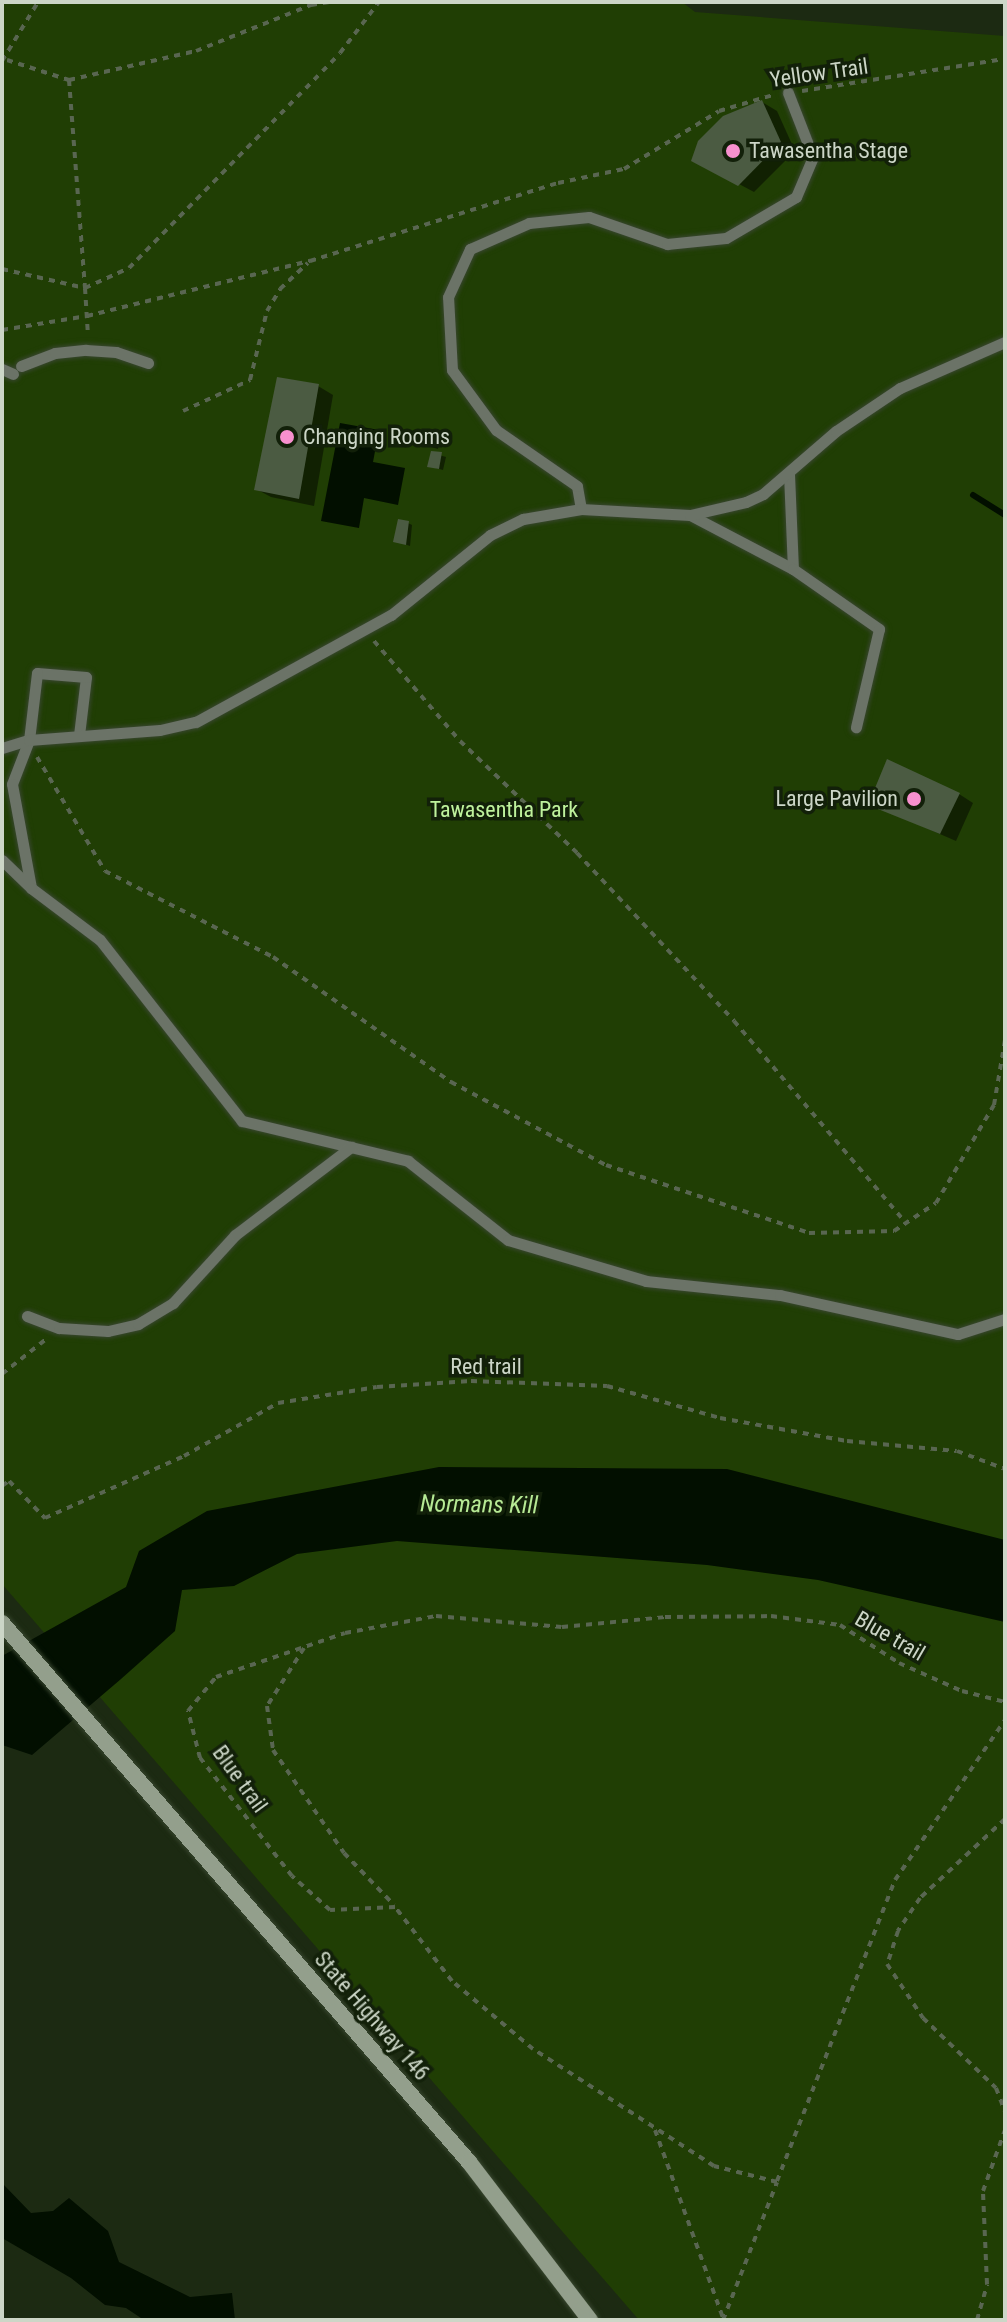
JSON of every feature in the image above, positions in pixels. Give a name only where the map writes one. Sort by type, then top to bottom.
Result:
[{"type":"main road","name":"State Highway 146","points":[[7,1630],[469,2162],[590,2320]]},
{"type":"lane","points":[[581,509],[577,486],[496,430],[452,370],[448,297],[470,249],[529,223],[589,217],[667,244],[726,238],[796,197],[813,157],[788,93]]},
{"type":"lane","points":[[2,748],[29,740],[160,730],[196,722],[365,629],[433,586],[490,535],[523,519],[581,509],[690,515],[746,502],[789,474],[836,431],[900,388],[1005,342]]},
{"type":"lane","points":[[12,370],[55,353],[86,350],[116,352],[148,363]]},
{"type":"lane","points":[[789,474],[793,569]]},
{"type":"lane","points":[[690,515],[793,569],[879,629],[856,727]]},
{"type":"lane","points":[[31,888],[12,784],[29,740],[37,673],[86,677],[79,735]]},
{"type":"lane","points":[[2,860],[31,888],[100,940],[242,1121],[408,1161],[508,1240],[646,1281],[780,1295],[958,1334],[1005,1319]]},
{"type":"lane","points":[[27,1316],[59,1328],[108,1331],[138,1324],[173,1303],[235,1235],[351,1147]]},
{"type":"path","points":[[38,2],[4,60],[69,80],[196,51],[311,5],[331,2]]},
{"type":"path","points":[[2,269],[85,288],[129,268],[340,53],[379,2]]},
{"type":"path","name":"Yellow Trail","points":[[2,330],[87,316],[310,261],[558,183],[624,169],[719,111],[753,98],[1005,59]]},
{"type":"path","points":[[69,80],[87,316]]},
{"type":"path","points":[[183,411],[250,380],[267,311],[280,289],[310,261]]},
{"type":"path","points":[[365,629],[460,741],[577,853],[734,1021],[906,1223]]},
{"type":"path","points":[[29,740],[105,871],[273,957],[451,1082],[606,1165],[809,1233],[894,1231],[936,1203],[994,1105],[1005,1040]]},
{"type":"path","points":[[2,1374],[59,1328]]},
{"type":"path","name":"Red trail","points":[[2,1486],[9,1481],[45,1518],[184,1456],[278,1403],[377,1387],[471,1381],[607,1386],[720,1418],[847,1441],[957,1451],[1005,1469]]},
{"type":"path","name":"Blue trail","points":[[395,1907],[330,1910],[292,1876],[200,1758],[188,1711],[216,1677],[305,1646],[436,1616],[562,1627],[665,1617],[771,1616],[840,1625],[899,1663],[962,1691],[1005,1702]]},
{"type":"path","points":[[305,1646],[267,1706],[273,1750],[344,1853],[395,1907],[452,1981],[533,2049],[714,2166],[777,2182]]},
{"type":"path","points":[[723,2320],[895,1880],[1005,1720]]},
{"type":"path","points":[[1005,1819],[920,1898],[898,1931],[887,1964],[923,2018],[996,2088],[1005,2112]]},
{"type":"path","points":[[654,2128],[723,2320]]},
{"type":"path","points":[[977,2320],[987,2284],[983,2191],[1005,2130]]},
{"type":"green space","name":"Tawasentha Park","points":[[2,2],[682,2],[695,12],[1005,36],[1005,2320],[639,2320],[2,1584]]},
{"type":"water","points":[[340,423],[379,430],[373,462],[405,468],[398,505],[364,498],[359,528],[321,521]]},
{"type":"water","name":"Normans Kill","points":[[439,1467],[727,1469],[1005,1540],[1005,1622],[818,1580],[707,1565],[397,1541],[297,1554],[234,1586],[182,1590],[175,1631],[121,1679],[32,1755],[2,1745],[2,1656],[126,1587],[139,1551],[207,1511]]},
{"type":"water","points":[[2,2183],[31,2213],[53,2211],[69,2198],[108,2231],[119,2262],[190,2297],[232,2293],[235,2320],[144,2320],[126,2308],[105,2305],[71,2278],[2,2238]]},
{"type":"building","name":"Tawasentha Stage","points":[[762,100],[781,142],[738,186],[691,161],[698,141],[723,116]]},
{"type":"building","name":"Changing Rooms","points":[[277,377],[319,384],[299,499],[254,490]]},
{"type":"building","points":[[431,451],[442,452],[439,469],[427,467]]},
{"type":"building","points":[[398,519],[409,521],[406,545],[393,542]]},
{"type":"building","name":"Large Pavilion","points":[[887,759],[960,793],[940,834],[868,805]]},
{"type":"waterway","points":[[973,495],[1005,515]]},
{"type":"place","name":"Tawasentha Stage","points":[[733,151]]},
{"type":"place","name":"Changing Rooms","points":[[287,437]]},
{"type":"place","name":"Large Pavilion","points":[[914,799]]}]
